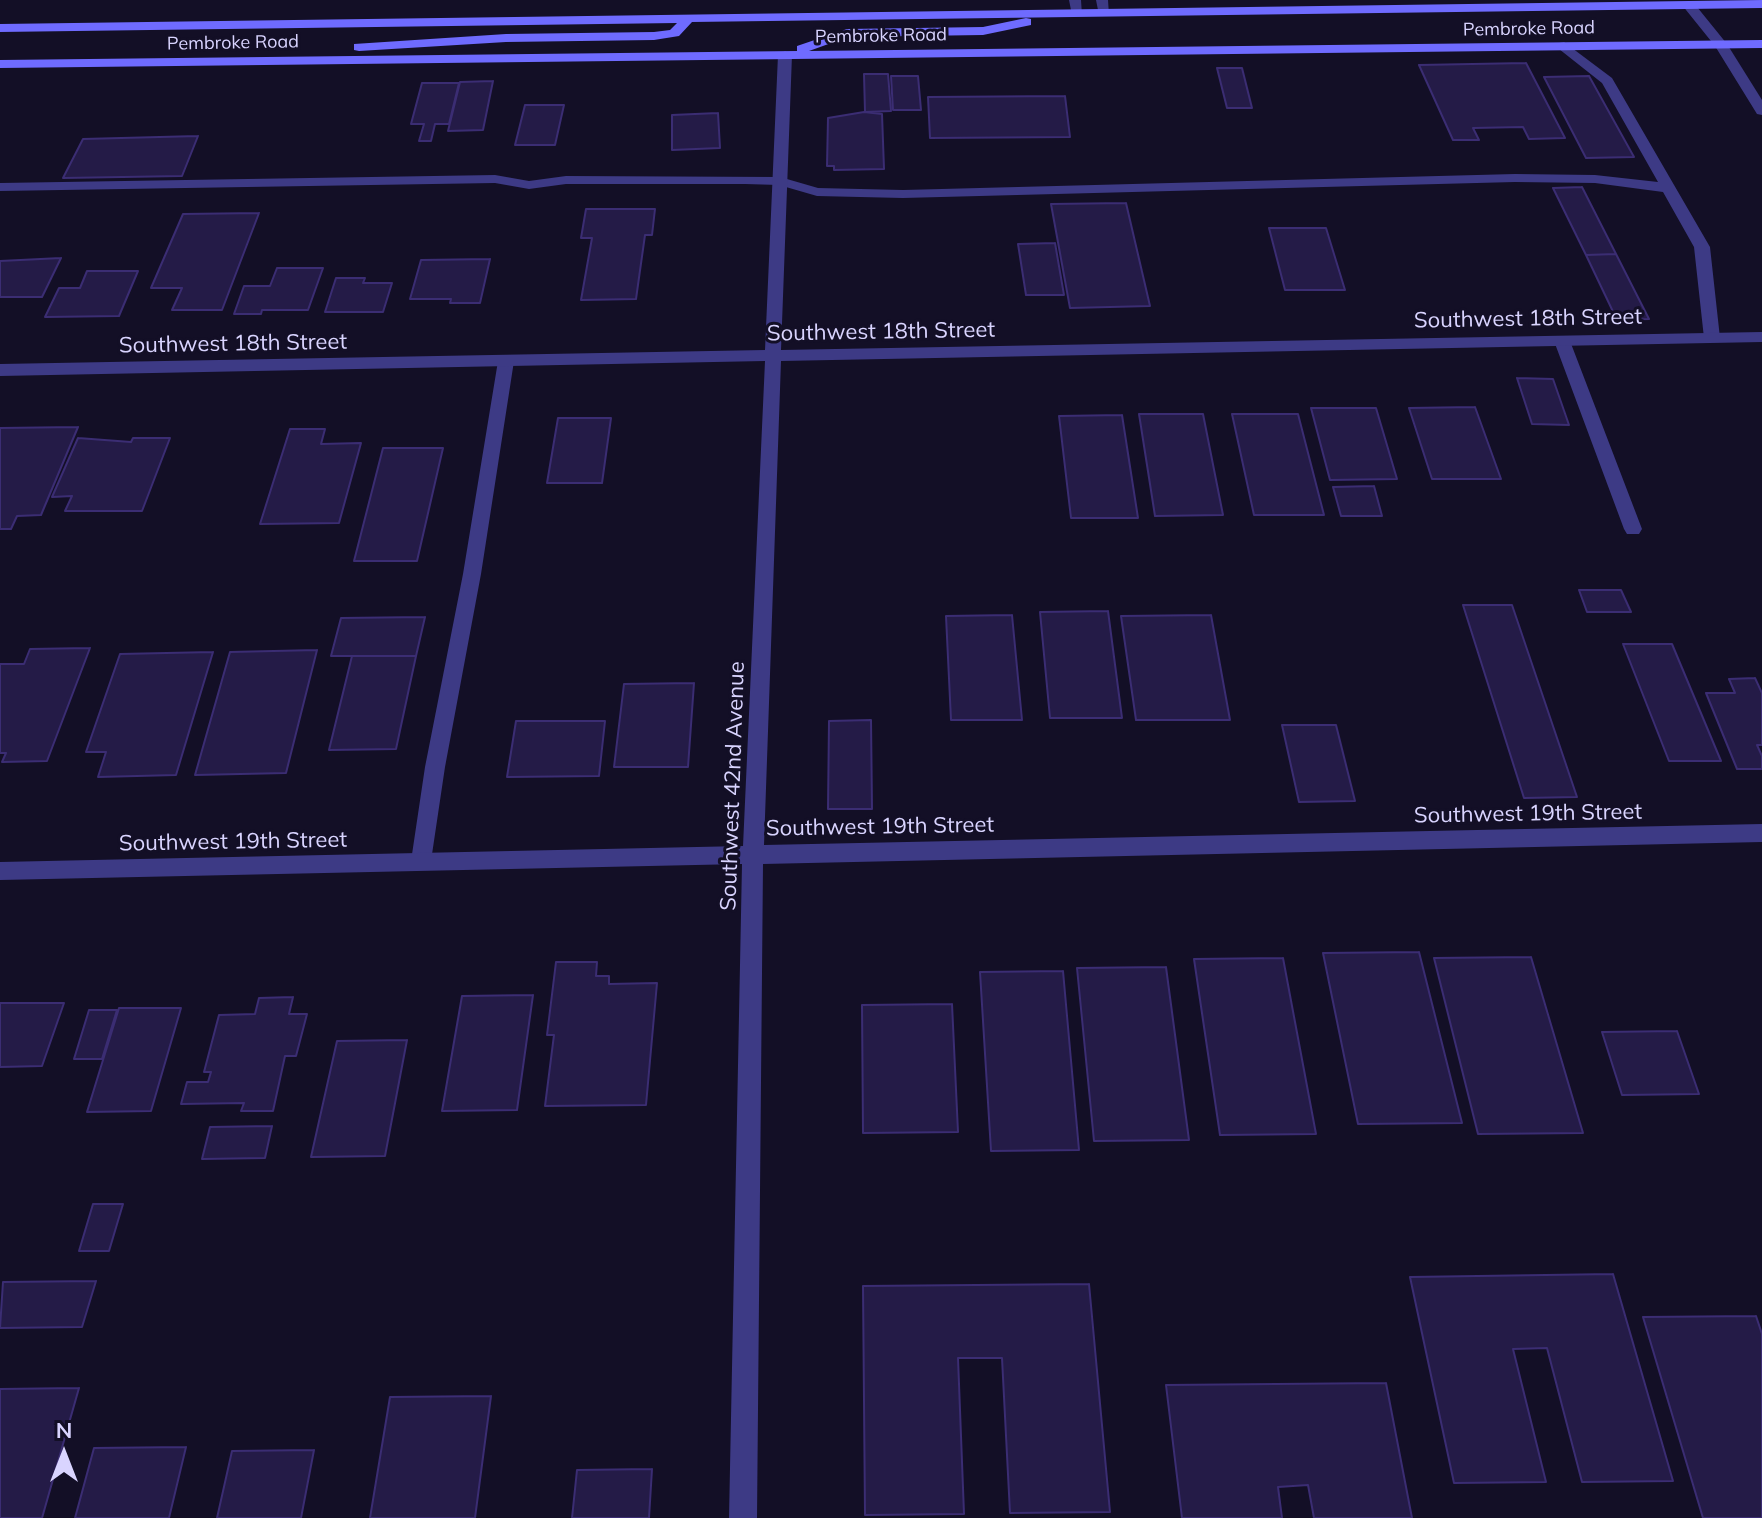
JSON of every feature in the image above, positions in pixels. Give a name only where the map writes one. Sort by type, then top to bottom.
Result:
[{"type":"main road","name":"Pembroke Road","points":[[0,28],[689,18],[1076,6],[1762,4]]},
{"type":"main road","points":[[785,55],[847,33],[983,31],[1076,6]]},
{"type":"main road","points":[[188,62],[506,38],[654,36],[674,33],[689,18]]},
{"type":"main road","name":"Pembroke Road","points":[[0,64],[1762,44]]},
{"type":"street","points":[[1686,3],[1720,44],[1762,111]]},
{"type":"street","points":[[1564,46],[1607,81],[1702,247],[1712,338]]},
{"type":"street","name":"Southwest 42nd Avenue","points":[[743,1518],[753,853],[785,55]]},
{"type":"street","points":[[0,187],[495,179],[529,185],[566,180],[780,181],[817,192],[903,194],[1515,178],[1595,179],[1670,188]]},
{"type":"street","name":"Southwest 18th Street","points":[[0,370],[1762,337]]},
{"type":"street","points":[[1562,341],[1633,529]]},
{"type":"street","points":[[421,861],[435,767],[483,513],[506,361]]},
{"type":"street","name":"Southwest 19th Street","points":[[0,871],[1762,833]]},
{"type":"building","points":[[1526,63],[1565,138],[1529,139],[1523,127],[1473,128],[1479,140],[1453,140],[1419,65]]},
{"type":"building","points":[[1217,68],[1242,68],[1252,108],[1227,108]]},
{"type":"building","points":[[864,74],[888,74],[891,111],[865,112]]},
{"type":"building","points":[[891,76],[918,76],[921,110],[893,110]]},
{"type":"building","points":[[1589,76],[1634,157],[1586,158],[1544,77]]},
{"type":"building","points":[[493,81],[483,130],[448,131],[460,82]]},
{"type":"building","points":[[422,83],[459,83],[449,124],[435,124],[431,141],[419,141],[424,124],[411,124]]},
{"type":"building","points":[[1065,96],[1070,137],[930,138],[928,97]]},
{"type":"building","points":[[525,105],[564,105],[555,145],[515,145]]},
{"type":"building","points":[[864,112],[882,114],[884,169],[834,170],[834,166],[827,166],[828,118]]},
{"type":"building","points":[[718,113],[720,148],[672,150],[672,115]]},
{"type":"building","points":[[198,136],[182,176],[63,178],[83,139]]},
{"type":"building","points":[[1582,187],[1616,254],[1586,255],[1553,188]]},
{"type":"building","points":[[1126,203],[1150,306],[1070,308],[1051,204]]},
{"type":"building","points":[[586,209],[655,209],[652,235],[645,235],[636,299],[581,300],[592,238],[581,238]]},
{"type":"building","points":[[259,213],[222,310],[172,310],[182,288],[151,288],[183,214]]},
{"type":"building","points":[[1269,228],[1326,228],[1345,290],[1285,290]]},
{"type":"building","points":[[1055,243],[1064,295],[1026,295],[1018,244]]},
{"type":"building","points":[[1616,254],[1649,319],[1617,320],[1586,255]]},
{"type":"building","points":[[61,258],[42,297],[0,297],[0,261]]},
{"type":"building","points":[[490,259],[480,303],[410,299],[421,260]]},
{"type":"building","points":[[277,268],[323,268],[308,310],[262,310],[261,314],[234,314],[244,286],[270,286]]},
{"type":"building","points":[[87,271],[138,271],[119,316],[45,317],[59,288],[80,288]]},
{"type":"building","points":[[336,278],[365,278],[363,283],[392,283],[383,312],[325,312]]},
{"type":"building","points":[[1517,378],[1553,379],[1569,425],[1532,424]]},
{"type":"building","points":[[1475,407],[1501,479],[1432,479],[1409,408]]},
{"type":"building","points":[[1311,408],[1376,408],[1397,479],[1330,480]]},
{"type":"building","points":[[1139,414],[1203,414],[1223,515],[1155,516]]},
{"type":"building","points":[[1232,414],[1298,414],[1324,515],[1254,515]]},
{"type":"building","points":[[1122,415],[1138,518],[1071,518],[1059,416]]},
{"type":"building","points":[[558,418],[611,418],[602,483],[547,483]]},
{"type":"building","points":[[78,427],[41,515],[17,516],[11,529],[0,529],[0,428]]},
{"type":"building","points":[[290,429],[325,429],[321,444],[361,443],[339,523],[260,524]]},
{"type":"building","points":[[78,438],[131,442],[133,438],[170,438],[142,511],[65,511],[72,496],[52,497]]},
{"type":"building","points":[[383,448],[443,448],[417,561],[354,561]]},
{"type":"building","points":[[1374,486],[1382,516],[1341,516],[1333,487]]},
{"type":"building","points":[[1579,590],[1621,590],[1631,612],[1587,612]]},
{"type":"building","points":[[1463,605],[1512,605],[1577,797],[1524,798]]},
{"type":"building","points":[[1108,611],[1122,718],[1050,718],[1040,612]]},
{"type":"building","points":[[1012,615],[1022,720],[951,720],[946,616]]},
{"type":"building","points":[[1211,615],[1230,720],[1136,720],[1121,616]]},
{"type":"building","points":[[425,617],[416,656],[331,656],[341,618]]},
{"type":"building","points":[[1623,644],[1672,644],[1721,761],[1669,761]]},
{"type":"building","points":[[90,648],[47,761],[2,762],[6,753],[0,753],[0,664],[24,664],[30,649]]},
{"type":"building","points":[[317,650],[286,773],[195,775],[230,652]]},
{"type":"building","points":[[213,652],[176,775],[98,777],[106,752],[86,752],[120,654]]},
{"type":"building","points":[[352,656],[416,656],[396,749],[329,750]]},
{"type":"building","points":[[1755,678],[1762,693],[1762,745],[1757,745],[1762,756],[1762,769],[1737,769],[1706,693],[1735,693],[1729,679]]},
{"type":"building","points":[[694,683],[688,767],[614,767],[624,684]]},
{"type":"building","points":[[871,720],[872,809],[828,809],[829,721]]},
{"type":"building","points":[[516,721],[605,721],[599,776],[507,777]]},
{"type":"building","points":[[1282,725],[1336,725],[1355,801],[1299,802]]},
{"type":"building","points":[[1419,952],[1462,1123],[1358,1124],[1323,953]]},
{"type":"building","points":[[1531,957],[1583,1133],[1478,1134],[1434,958]]},
{"type":"building","points":[[1283,958],[1316,1134],[1220,1135],[1194,959]]},
{"type":"building","points":[[556,962],[597,962],[596,976],[609,976],[609,984],[657,983],[646,1105],[545,1106],[554,1035],[547,1035]]},
{"type":"building","points":[[1166,967],[1189,1140],[1094,1141],[1077,968]]},
{"type":"building","points":[[1063,971],[1079,1150],[991,1151],[980,972]]},
{"type":"building","points":[[533,995],[517,1110],[442,1111],[462,996]]},
{"type":"building","points":[[293,997],[289,1014],[307,1014],[296,1056],[285,1056],[273,1111],[241,1111],[244,1103],[181,1104],[187,1082],[208,1082],[211,1072],[204,1072],[219,1015],[255,1014],[259,998]]},
{"type":"building","points":[[0,1003],[64,1003],[42,1066],[0,1067]]},
{"type":"building","points":[[952,1004],[958,1132],[863,1133],[862,1005]]},
{"type":"building","points":[[119,1008],[181,1008],[151,1111],[87,1112]]},
{"type":"building","points":[[89,1010],[117,1010],[102,1059],[74,1059]]},
{"type":"building","points":[[1677,1031],[1699,1094],[1622,1095],[1602,1032]]},
{"type":"building","points":[[407,1040],[385,1156],[311,1157],[337,1041]]},
{"type":"building","points":[[272,1126],[265,1158],[202,1159],[210,1127]]},
{"type":"building","points":[[93,1204],[123,1204],[109,1251],[79,1251]]},
{"type":"building","points":[[1613,1274],[1673,1481],[1582,1482],[1547,1348],[1513,1349],[1546,1482],[1454,1483],[1410,1277]]},
{"type":"building","points":[[96,1281],[82,1327],[0,1328],[3,1282]]},
{"type":"building","points":[[1089,1284],[1110,1512],[1010,1513],[1002,1358],[958,1358],[964,1514],[865,1515],[863,1286]]},
{"type":"building","points":[[1756,1316],[1762,1334],[1762,1518],[1703,1518],[1643,1317]]},
{"type":"building","points":[[1386,1383],[1412,1518],[1314,1518],[1308,1485],[1278,1487],[1282,1518],[1182,1518],[1166,1385]]},
{"type":"building","points":[[79,1388],[42,1518],[0,1518],[0,1389]]},
{"type":"building","points":[[491,1396],[475,1518],[370,1518],[390,1397]]},
{"type":"building","points":[[186,1447],[169,1518],[75,1518],[94,1448]]},
{"type":"building","points":[[314,1450],[301,1518],[217,1518],[232,1451]]},
{"type":"building","points":[[652,1469],[649,1518],[572,1518],[577,1470]]}]
